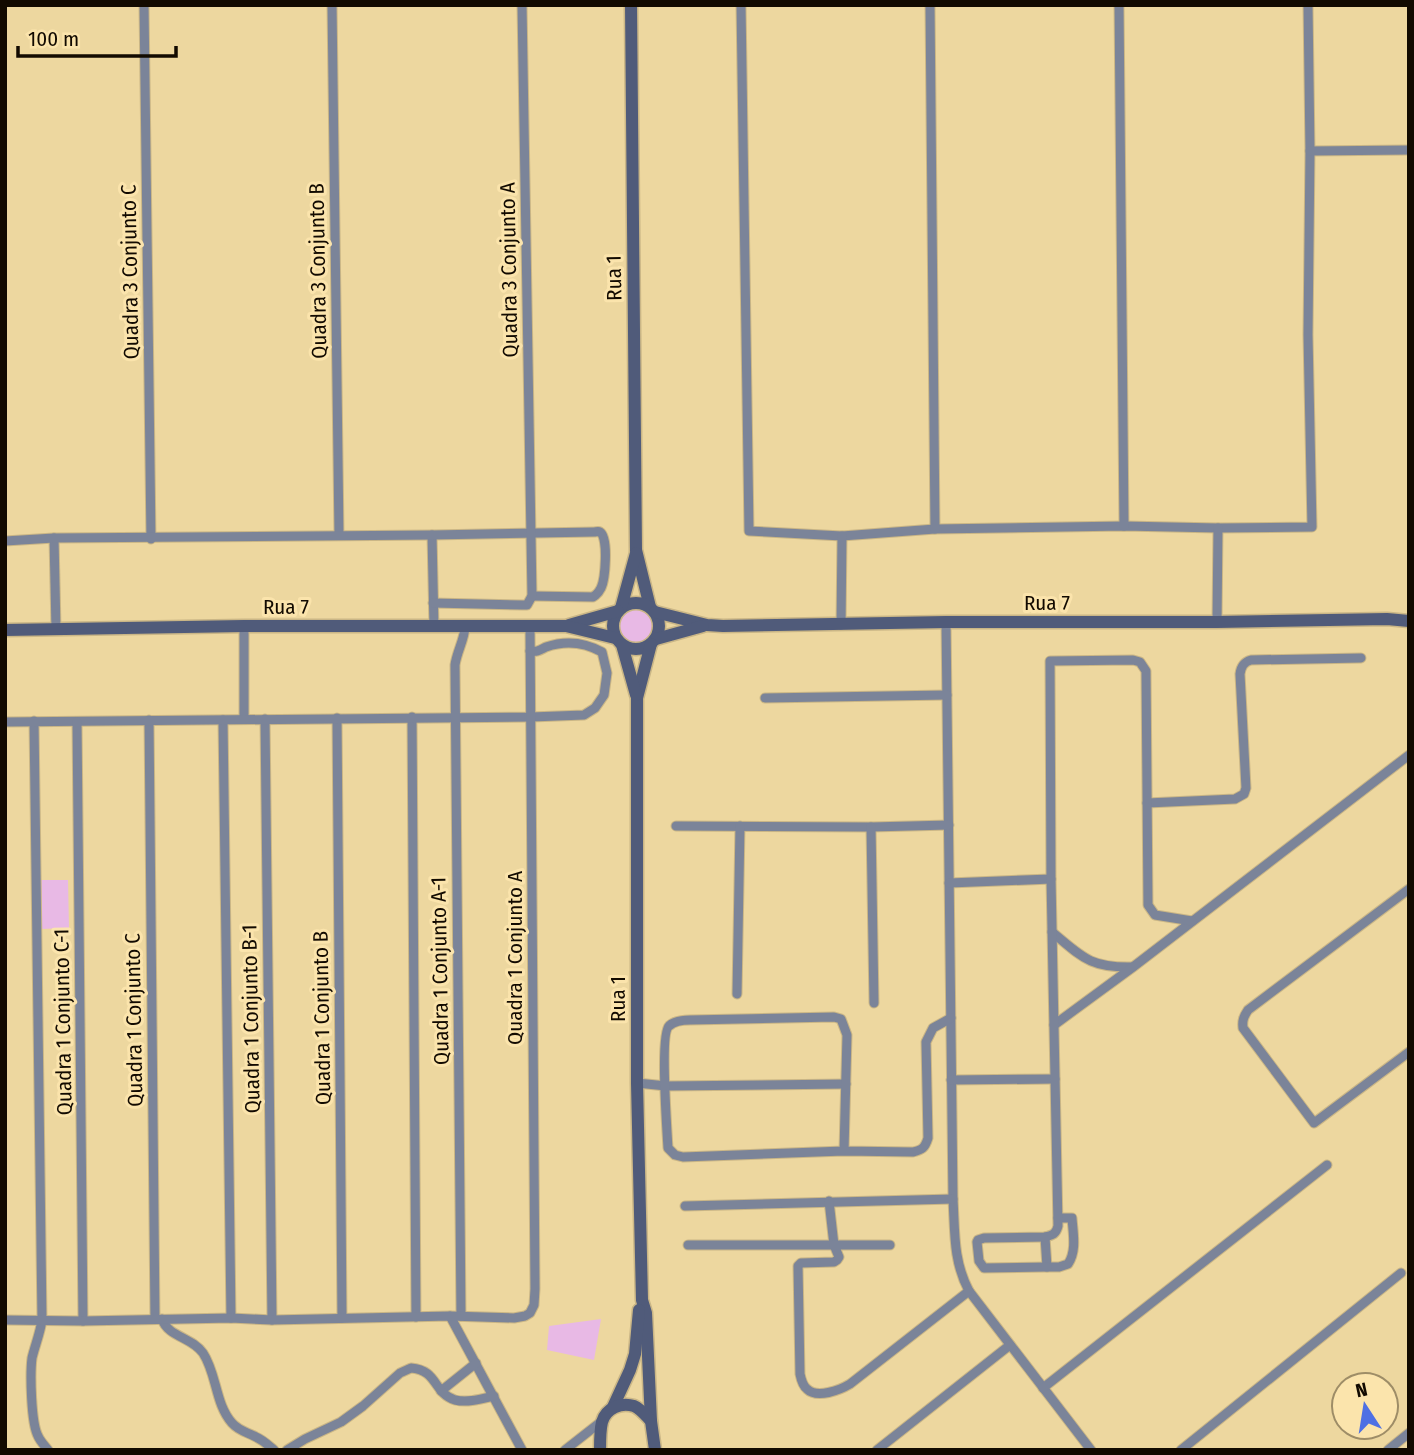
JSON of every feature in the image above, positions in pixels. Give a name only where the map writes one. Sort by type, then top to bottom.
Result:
[{"type":"main road","name":"Rua 1","points":[[631,5],[636,550]]},
{"type":"main road","points":[[636,550],[652,610],[659,625],[653,642],[637,650],[619,642],[612,624],[620,610],[636,550]]},
{"type":"main road","points":[[620,610],[628,604],[636,603],[652,610]]},
{"type":"main road","name":"Rua 7","points":[[5,630],[244,626],[566,626],[620,610]]},
{"type":"main road","name":"Rua 7","points":[[652,610],[708,625],[1387,619],[1409,621]]},
{"type":"main road","name":"Rua 7","points":[[1387,619],[1409,610]]},
{"type":"main road","name":"Rua 7","points":[[653,642],[708,625]]},
{"type":"main road","name":"Rua 7","points":[[566,626],[619,642]]},
{"type":"main road","name":"Rua 1","points":[[619,642],[637,698]]},
{"type":"main road","name":"Rua 1","points":[[642,1300],[637,1083],[637,698],[653,642]]},
{"type":"main road","points":[[600,1450],[602,1421],[613,1407],[635,1354],[642,1300]]},
{"type":"main road","points":[[642,1300],[646,1313],[655,1450]]},
{"type":"main road","points":[[613,1407],[634,1406],[651,1421]]},
{"type":"street","name":"Quadra 3 Conjunto C","points":[[144,5],[151,539]]},
{"type":"street","name":"Quadra 3 Conjunto B","points":[[332,5],[339,535]]},
{"type":"street","name":"Quadra 3 Conjunto A","points":[[522,5],[532,596]]},
{"type":"street","points":[[741,5],[749,531],[842,536],[934,529],[1312,527],[1308,335],[1308,5]]},
{"type":"street","points":[[930,5],[934,529]]},
{"type":"street","points":[[1119,5],[1124,526]]},
{"type":"street","points":[[1310,151],[1409,150]]},
{"type":"street","points":[[1217,622],[1218,528]]},
{"type":"street","points":[[5,541],[54,538],[600,532],[604,541],[606,572],[602,587],[593,597],[532,596],[527,605],[433,603]]},
{"type":"street","points":[[432,535],[434,627]]},
{"type":"street","points":[[841,625],[842,536]]},
{"type":"street","points":[[54,538],[56,629]]},
{"type":"street","points":[[946,622],[951,1080],[956,1255],[960,1275],[969,1291],[1091,1450]]},
{"type":"street","points":[[244,626],[244,718]]},
{"type":"street","name":"Quadra 1 Conjunto A-1","points":[[461,1316],[455,665],[465,627]]},
{"type":"street","name":"Quadra 1 Conjunto A","points":[[461,1316],[514,1318],[530,1314],[534,1305],[530,627]]},
{"type":"street","points":[[5,722],[531,717],[584,715],[595,708],[604,695],[607,673],[602,652],[588,644],[563,643],[537,652],[530,651]]},
{"type":"street","points":[[1147,803],[1235,799],[1244,794],[1246,788],[1240,674],[1247,661],[1361,658]]},
{"type":"street","points":[[1058,1218],[1072,1217],[1072,1258],[1068,1264],[1047,1268],[984,1268],[979,1261],[978,1240],[1053,1235],[1058,1218],[1051,879],[1051,662],[1133,660],[1140,662],[1146,671],[1148,905],[1155,915],[1192,921]]},
{"type":"street","points":[[765,698],[947,695]]},
{"type":"street","name":"Quadra 1 Conjunto A-1","points":[[412,717],[416,1317]]},
{"type":"street","name":"Quadra 1 Conjunto B","points":[[337,718],[342,1318]]},
{"type":"street","name":"Quadra 1 Conjunto B-1","points":[[265,719],[272,1320]]},
{"type":"street","name":"Quadra 1 Conjunto C","points":[[149,720],[158,1319]]},
{"type":"street","name":"Quadra 1 Conjunto B-1","points":[[223,720],[230,1318]]},
{"type":"street","name":"Quadra 1 Conjunto C-1","points":[[34,721],[42,1320],[32,1358],[31,1379],[35,1425],[38,1437],[48,1450]]},
{"type":"street","name":"Quadra 1 Conjunto C-1","points":[[77,722],[83,1321]]},
{"type":"street","points":[[1054,1025],[1409,755]]},
{"type":"street","points":[[676,826],[949,825]]},
{"type":"street","points":[[737,994],[740,827]]},
{"type":"street","points":[[871,827],[874,1003]]},
{"type":"street","points":[[949,883],[1051,879]]},
{"type":"street","points":[[1409,889],[1248,1010],[1244,1016],[1243,1028],[1314,1123],[1409,1052]]},
{"type":"street","points":[[1052,932],[1085,959],[1114,967],[1133,967]]},
{"type":"street","points":[[844,1151],[847,1035],[841,1019],[678,1021],[669,1025],[664,1044],[668,1148],[675,1155],[683,1157],[844,1151],[913,1152],[922,1150],[928,1139],[926,1042],[933,1028],[951,1018]]},
{"type":"street","points":[[951,1080],[1055,1079]]},
{"type":"street","points":[[637,1083],[666,1086],[846,1084]]},
{"type":"street","points":[[1043,1388],[1327,1165]]},
{"type":"street","points":[[685,1206],[953,1199]]},
{"type":"street","points":[[830,1201],[834,1245],[839,1258],[834,1262],[801,1263],[797,1269],[800,1374],[807,1389],[826,1393],[838,1391],[850,1384],[969,1291]]},
{"type":"street","points":[[1045,1237],[1047,1268]]},
{"type":"street","points":[[688,1245],[890,1245]]},
{"type":"street","points":[[1181,1450],[1401,1273]]},
{"type":"street","points":[[450,1316],[522,1450]]},
{"type":"street","points":[[5,1320],[272,1320],[461,1316]]},
{"type":"street","points":[[158,1319],[167,1329],[202,1351],[231,1422],[274,1450]]},
{"type":"street","points":[[877,1450],[1010,1345]]},
{"type":"street","points":[[441,1391],[476,1363]]},
{"type":"street","points":[[287,1450],[305,1438],[341,1422],[405,1370],[417,1369],[427,1373],[441,1391],[453,1399],[467,1401],[494,1396]]},
{"type":"street","points":[[565,1450],[602,1421]]},
{"type":"street","points":[[1388,1450],[1409,1433]]},
{"type":"shaded area","points":[[636,607],[650,612],[655,626],[650,640],[636,645],[622,640],[617,626],[622,612]]},
{"type":"shaded area","points":[[40,880],[68,880],[69,928],[41,929]]},
{"type":"shaded area","points":[[601,1319],[594,1360],[547,1350],[549,1326]]}]
